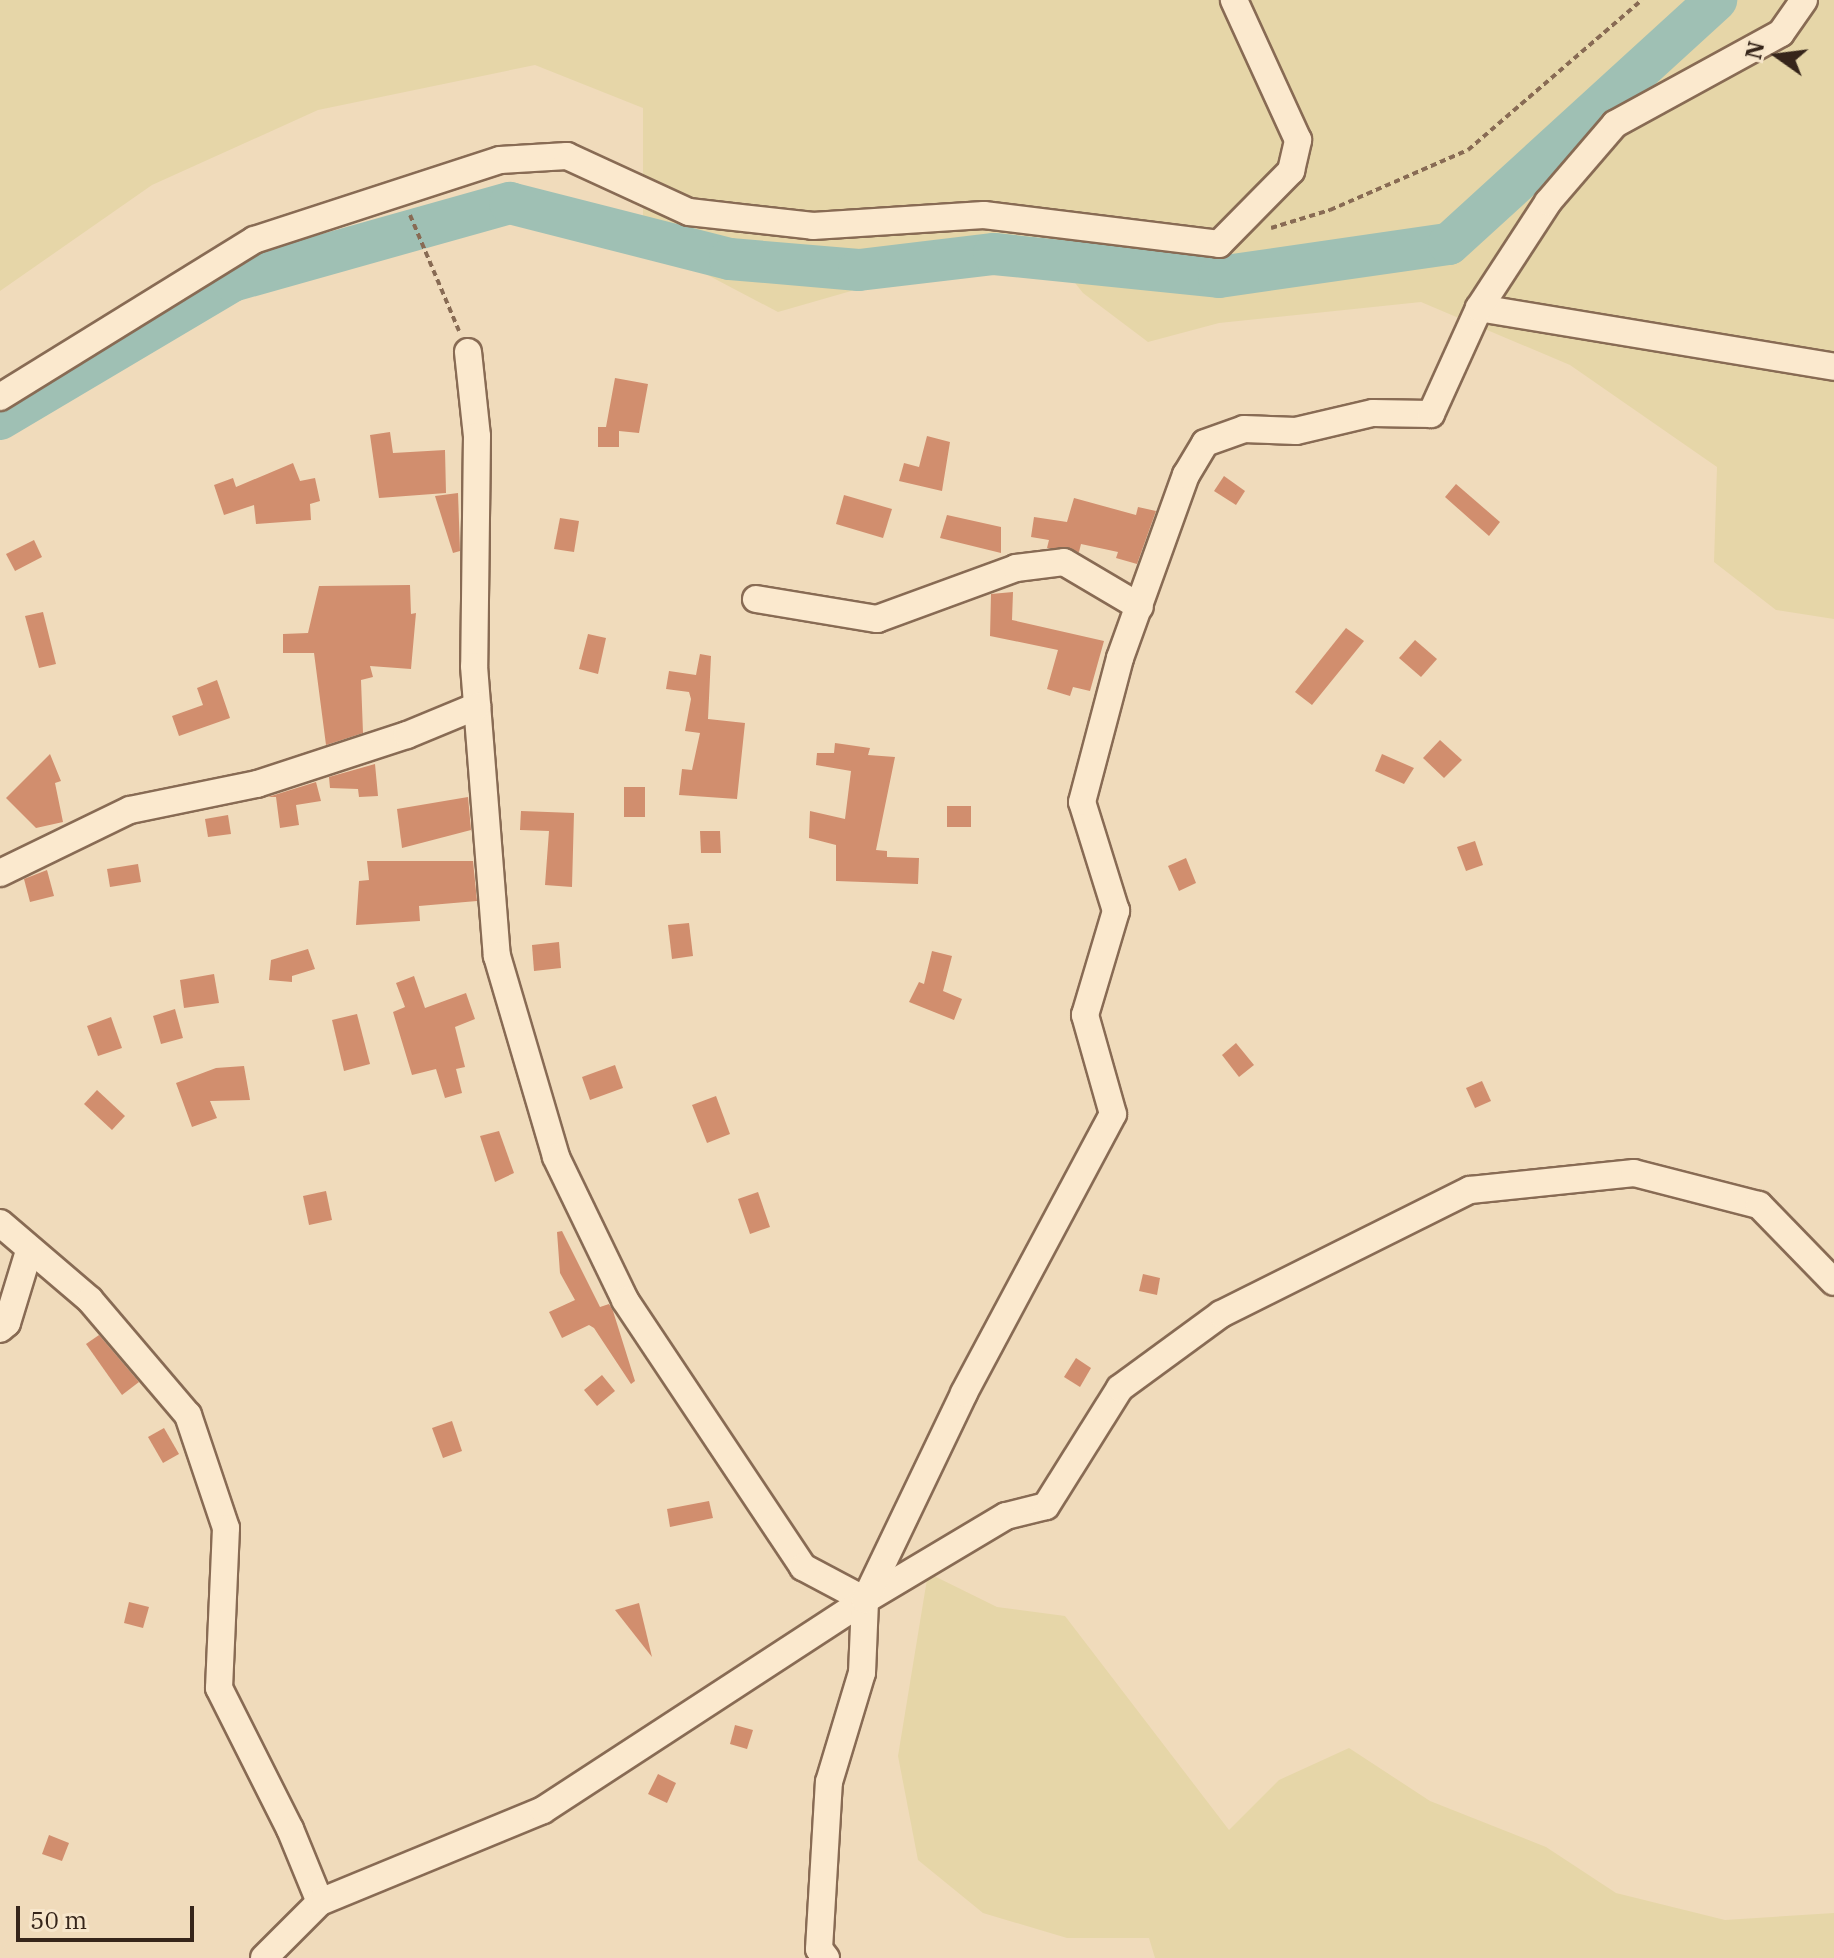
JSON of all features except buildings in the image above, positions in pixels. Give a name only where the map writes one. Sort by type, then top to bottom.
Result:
[{"type":"street","points":[[0,397],[254,240],[500,160],[567,156],[689,212],[813,226],[984,215],[1219,244],[1291,171],[1298,140],[1234,0]]},
{"type":"street","points":[[826,1958],[819,1949],[829,1782],[862,1673],[865,1600],[964,1393],[1113,1114],[1085,1015],[1116,911],[1082,802],[1120,658],[1186,475],[1205,443],[1244,429],[1296,431],[1373,413],[1431,414],[1479,308],[1548,202],[1615,124],[1781,33],[1804,0]]},
{"type":"street","points":[[1479,308],[1834,367]]},
{"type":"street","points":[[468,352],[477,436],[477,706],[497,956],[556,1157],[625,1300],[803,1567],[865,1600]]},
{"type":"street","points":[[756,599],[877,619],[1016,568],[1064,562],[1140,607]]},
{"type":"street","points":[[0,873],[130,810],[257,784],[407,735],[477,706]]},
{"type":"street","points":[[264,1958],[320,1902],[543,1810],[865,1600],[1006,1516],[1046,1506],[1120,1388],[1221,1314],[1470,1190],[1634,1173],[1759,1205],[1834,1282]]},
{"type":"street","points":[[0,1223],[29,1251],[90,1300],[188,1415],[226,1528],[219,1688],[290,1829],[320,1902]]},
{"type":"street","points":[[0,1329],[7,1323],[29,1251]]},
{"type":"path","points":[[1261,231],[1330,210],[1468,150],[1642,0]]},
{"type":"path","points":[[411,219],[468,352]]},
{"type":"shaded area","points":[[0,0],[1834,0],[1834,619],[1776,610],[1714,562],[1717,467],[1570,365],[1421,302],[1219,323],[1148,342],[1083,293],[1039,237],[778,312],[643,241],[643,108],[535,65],[318,110],[152,185],[0,291]]},
{"type":"shaded area","points":[[928,1573],[997,1607],[1065,1616],[1229,1830],[1279,1780],[1349,1748],[1430,1801],[1546,1847],[1616,1893],[1725,1920],[1834,1913],[1834,1958],[1155,1958],[1149,1938],[1067,1938],[983,1913],[918,1860],[898,1756]]},
{"type":"waterway","points":[[0,419],[232,281],[510,203],[730,259],[859,270],[994,254],[1219,277],[1449,244],[1716,0]]}]
